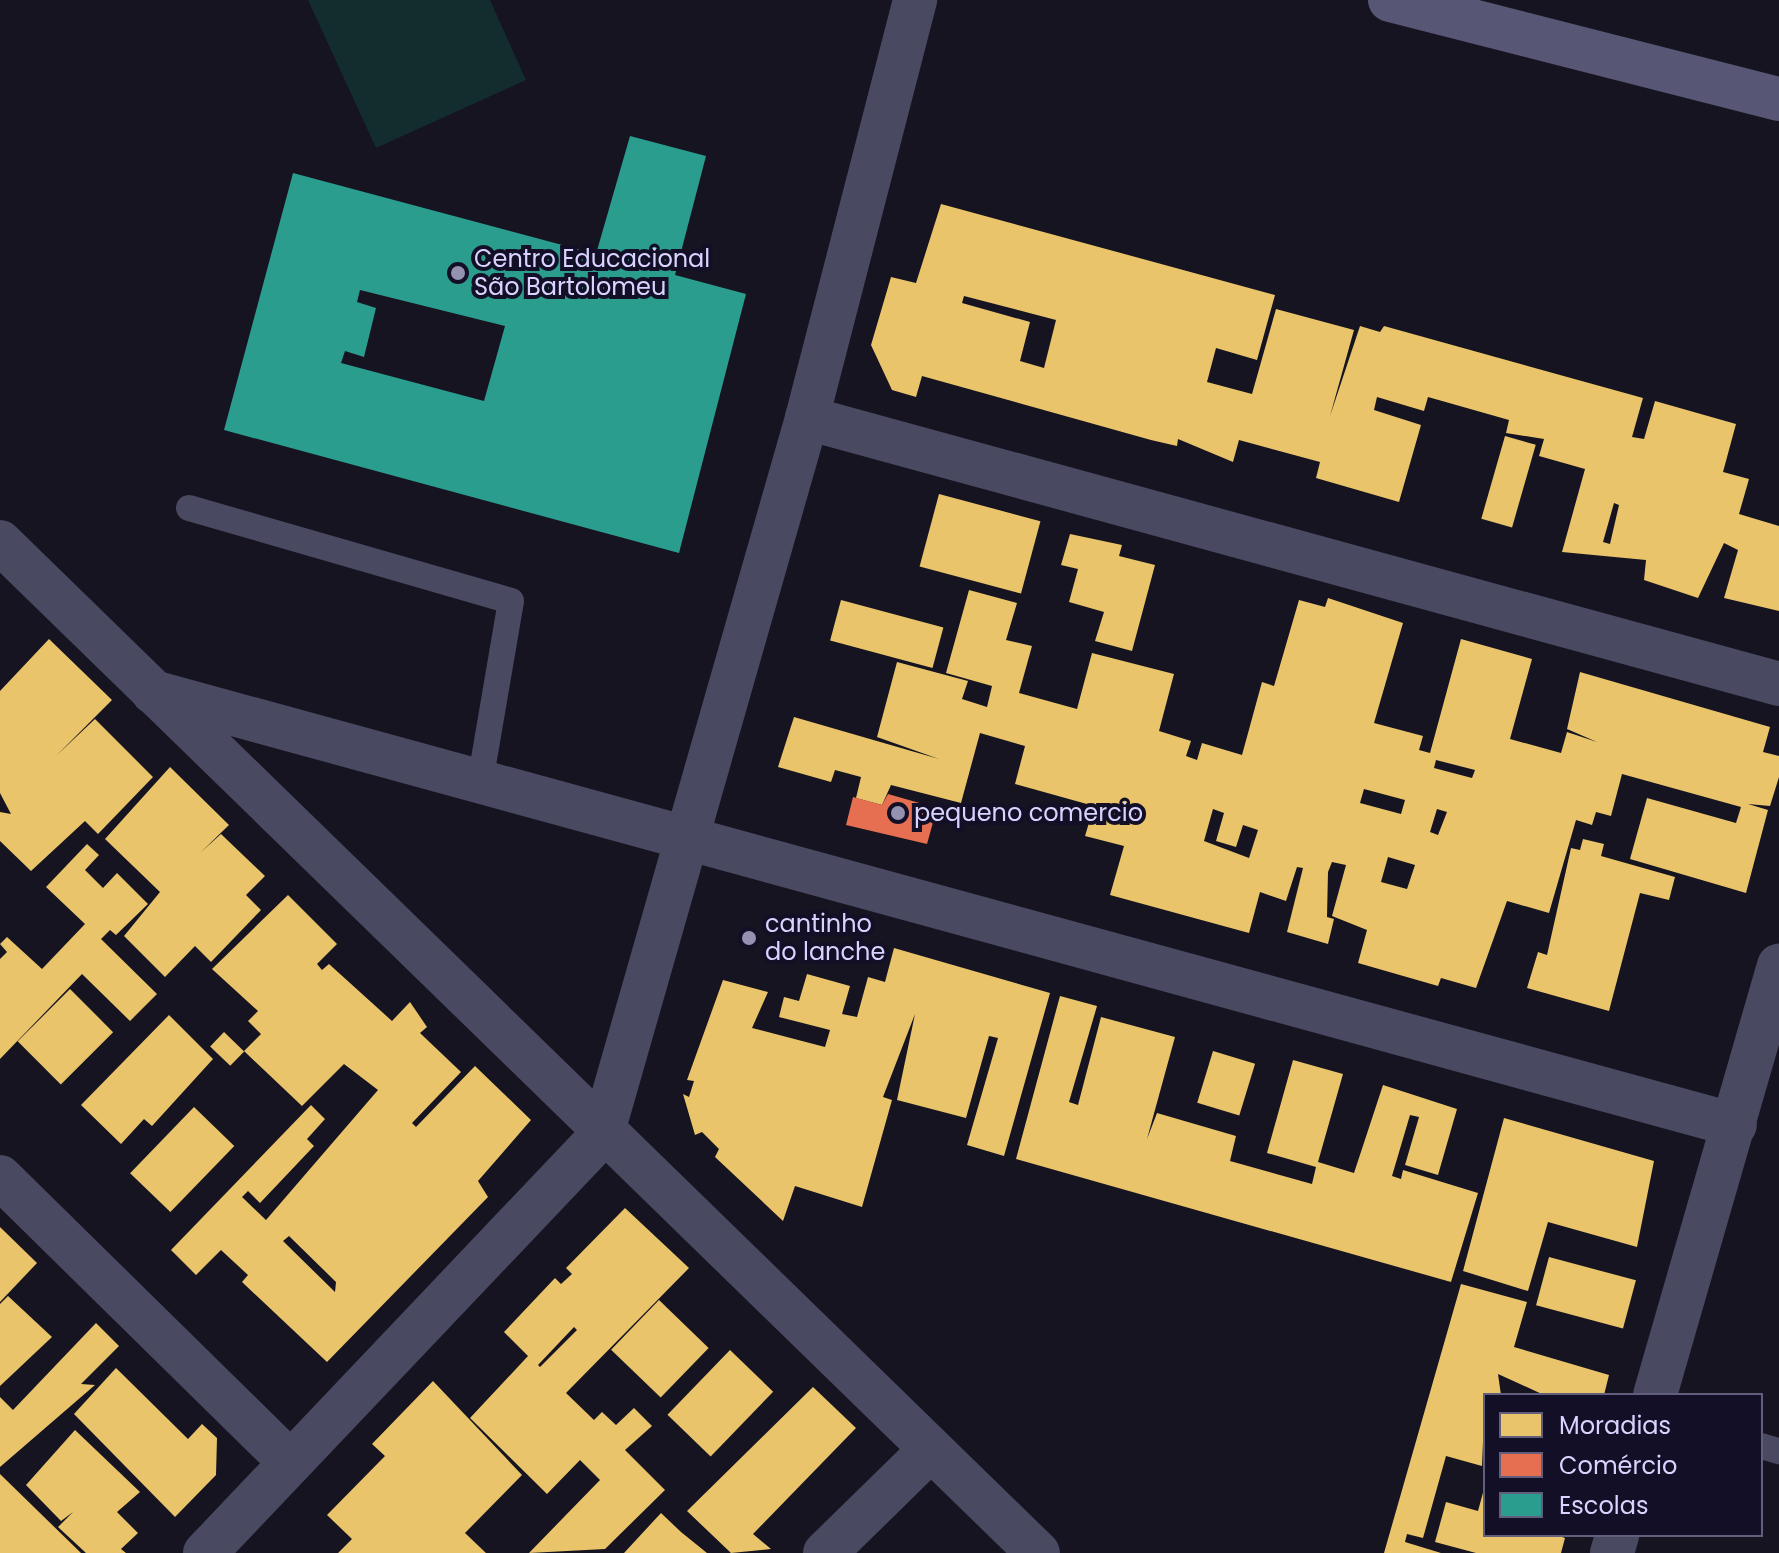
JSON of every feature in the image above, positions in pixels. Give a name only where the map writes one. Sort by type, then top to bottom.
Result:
[{"type":"street","points":[[205,1553],[289,1461],[602,1135],[807,418],[915,0]]},
{"type":"street","points":[[1390,0],[1779,99]]},
{"type":"street","points":[[807,418],[1779,684]]},
{"type":"street","points":[[0,542],[602,1135],[1038,1553]]},
{"type":"street","points":[[153,692],[1735,1125]]},
{"type":"street","points":[[1656,1393],[1779,966]]},
{"type":"street","points":[[0,1177],[289,1461]]},
{"type":"street","points":[[825,1553],[930,1450]]},
{"type":"lane","points":[[189,508],[511,601],[480,782]]},
{"type":"green space","points":[[308,0],[490,0],[526,80],[376,148]]},
{"type":"building: Moradias","points":[[941,204],[1275,295],[1257,360],[1216,348],[1207,382],[1252,394],[1276,309],[1354,330],[1330,416],[1360,326],[1380,332],[1384,326],[1643,398],[1632,437],[1644,439],[1655,401],[1736,424],[1723,472],[1749,479],[1739,514],[1779,526],[1779,611],[1724,598],[1738,550],[1724,543],[1698,598],[1644,580],[1646,560],[1562,552],[1585,469],[1539,456],[1544,439],[1506,433],[1509,420],[1428,397],[1424,411],[1377,397],[1374,410],[1421,425],[1399,502],[1316,478],[1320,462],[1239,440],[1233,462],[1178,439],[1177,446],[1151,440],[922,376],[916,397],[892,390],[871,345],[891,277],[916,283]],"holes":[[[964,296],[1056,320],[1044,368],[1020,361],[1030,322],[962,303]],[[1614,503],[1619,505],[1610,544],[1603,542]]]},
{"type":"building: Moradias","points":[[1505,436],[1536,445],[1512,527],[1481,519]]},
{"type":"building: Moradias","points":[[939,494],[1040,521],[1021,594],[920,566]]},
{"type":"building: Moradias","points":[[1070,534],[1122,545],[1119,556],[1155,565],[1132,651],[1095,641],[1104,612],[1069,602],[1078,569],[1061,565]]},
{"type":"building: Moradias","points":[[969,590],[1017,603],[1006,640],[1032,646],[1019,693],[1077,709],[1092,653],[1174,674],[1159,731],[1191,741],[1186,756],[1197,760],[1202,743],[1242,755],[1262,682],[1274,686],[1299,600],[1325,607],[1328,598],[1403,623],[1374,723],[1423,736],[1419,750],[1430,753],[1461,639],[1532,659],[1510,739],[1561,753],[1567,732],[1597,742],[1567,729],[1580,672],[1770,727],[1763,752],[1779,756],[1779,777],[1770,806],[1748,804],[1768,810],[1746,893],[1630,859],[1647,798],[1736,823],[1741,807],[1622,774],[1611,816],[1596,812],[1592,825],[1576,820],[1549,913],[1507,901],[1476,988],[1441,978],[1438,986],[1358,963],[1367,930],[1332,916],[1346,865],[1332,862],[1328,872],[1327,917],[1334,919],[1328,944],[1287,932],[1303,868],[1297,867],[1286,901],[1260,892],[1249,933],[1110,895],[1124,846],[1085,836],[1094,806],[1015,784],[1025,746],[980,733],[961,803],[891,785],[882,805],[856,798],[861,777],[835,770],[831,782],[778,767],[794,717],[939,759],[877,737],[897,662],[968,681],[962,699],[987,707],[992,686],[946,673]],"holes":[[[1436,760],[1475,770],[1472,778],[1434,768]],[[1364,789],[1405,800],[1401,814],[1360,803]],[[1213,809],[1224,813],[1216,841],[1236,847],[1243,825],[1258,830],[1249,858],[1204,841]],[[1437,809],[1447,812],[1438,835],[1430,832]],[[1388,857],[1415,865],[1407,889],[1381,882]]]},
{"type":"building: Moradias","points":[[841,600],[943,627],[933,668],[830,641]]},
{"type":"building: Moradias","points":[[49,639],[112,700],[56,756],[95,719],[153,777],[98,834],[85,821],[31,871],[0,841],[0,812],[11,814],[0,793],[0,691]]},
{"type":"building: Moradias","points":[[170,767],[229,825],[200,853],[221,834],[265,876],[246,895],[261,910],[211,962],[195,946],[165,977],[124,936],[160,892],[105,839]]},
{"type":"building: Moradias","points":[[1583,839],[1604,844],[1601,856],[1675,877],[1669,900],[1640,893],[1609,1011],[1527,988],[1538,952],[1547,955],[1571,848],[1580,850]]},
{"type":"building: Moradias","points":[[87,844],[99,855],[85,870],[103,888],[117,873],[148,904],[116,935],[110,930],[101,939],[157,994],[130,1021],[82,974],[0,1059],[0,959],[7,952],[0,944],[7,937],[42,969],[85,924],[46,887]]},
{"type":"building: Moradias","points":[[288,895],[337,944],[317,964],[322,970],[329,964],[392,1021],[410,1002],[427,1027],[420,1033],[461,1072],[412,1123],[416,1127],[475,1066],[531,1120],[478,1181],[488,1197],[327,1362],[242,1282],[248,1275],[221,1250],[196,1275],[171,1250],[311,1105],[325,1119],[307,1139],[314,1146],[260,1203],[248,1191],[242,1197],[266,1220],[378,1090],[344,1064],[302,1106],[244,1051],[261,1034],[248,1021],[258,1011],[212,969]],"holes":[[[289,1236],[336,1282],[335,1292],[283,1241]]]},
{"type":"building: Moradias","points":[[894,948],[1050,993],[1004,1156],[967,1145],[998,1038],[989,1036],[966,1118],[897,1100],[915,1014],[883,1097],[892,1100],[862,1207],[795,1186],[783,1221],[715,1157],[719,1149],[702,1132],[695,1135],[683,1094],[689,1097],[694,1081],[687,1080],[723,980],[768,992],[752,1028],[825,1047],[830,1030],[779,1017],[784,997],[799,1001],[807,974],[850,986],[842,1014],[857,1017],[868,977],[885,982]]},
{"type":"building: Moradias","points":[[70,989],[113,1032],[61,1084],[18,1041]]},
{"type":"building: Moradias","points":[[1060,996],[1097,1006],[1069,1102],[1078,1105],[1101,1017],[1175,1037],[1147,1139],[1157,1113],[1236,1136],[1230,1161],[1312,1184],[1316,1167],[1267,1153],[1293,1060],[1343,1074],[1318,1162],[1354,1173],[1383,1085],[1457,1109],[1438,1175],[1405,1165],[1419,1117],[1410,1115],[1392,1176],[1401,1179],[1403,1170],[1478,1193],[1451,1282],[1016,1159]]},
{"type":"building: Moradias","points":[[169,1015],[213,1059],[152,1126],[144,1119],[121,1144],[81,1105]]},
{"type":"building: Moradias","points":[[224,1032],[244,1051],[230,1066],[210,1046]]},
{"type":"building: Moradias","points":[[1213,1051],[1255,1064],[1239,1116],[1197,1103]]},
{"type":"building: Moradias","points":[[194,1107],[234,1146],[170,1212],[130,1173]]},
{"type":"building: Moradias","points":[[1504,1118],[1654,1161],[1637,1247],[1548,1222],[1528,1291],[1463,1271]]},
{"type":"building: Moradias","points":[[625,1208],[689,1268],[566,1393],[594,1420],[602,1412],[616,1425],[634,1408],[652,1426],[625,1450],[665,1490],[605,1549],[529,1553],[600,1480],[580,1460],[547,1494],[470,1418],[528,1356],[504,1332],[555,1278],[561,1284],[572,1274],[566,1268]],"holes":[[[574,1327],[577,1330],[540,1367],[538,1365]]]},
{"type":"building: Moradias","points":[[0,1227],[37,1263],[0,1302]]},
{"type":"building: Moradias","points":[[1549,1257],[1636,1280],[1623,1329],[1536,1305]]},
{"type":"building: Moradias","points":[[1461,1284],[1527,1302],[1514,1347],[1609,1375],[1604,1393],[1540,1393],[1498,1374],[1501,1393],[1483,1393],[1482,1466],[1446,1456],[1423,1538],[1407,1534],[1405,1542],[1441,1553],[1384,1553]]},
{"type":"building: Moradias","points":[[8,1296],[52,1337],[0,1386],[0,1304]]},
{"type":"building: Moradias","points":[[659,1300],[709,1348],[661,1398],[611,1350]]},
{"type":"building: Moradias","points":[[96,1323],[119,1346],[81,1384],[95,1385],[0,1467],[0,1397],[13,1410]]},
{"type":"building: Moradias","points":[[730,1350],[773,1392],[711,1456],[667,1415]]},
{"type":"building: Moradias","points":[[116,1368],[188,1439],[202,1424],[217,1438],[216,1475],[175,1517],[74,1414]]},
{"type":"building: Moradias","points":[[433,1381],[522,1475],[465,1533],[486,1553],[338,1553],[352,1539],[327,1515],[385,1456],[372,1444]]},
{"type":"building: Moradias","points":[[813,1387],[856,1428],[753,1534],[771,1549],[731,1553],[687,1511]]},
{"type":"building: Moradias","points":[[75,1430],[140,1492],[117,1512],[138,1533],[121,1549],[126,1553],[86,1553],[58,1527],[73,1512],[61,1521],[26,1485]]},
{"type":"building: Moradias","points":[[0,1474],[81,1553],[0,1553]]},
{"type":"building: Moradias","points":[[1483,1493],[1483,1537],[1562,1537],[1565,1538],[1561,1553],[1476,1553],[1435,1542],[1446,1502],[1478,1511]]},
{"type":"building: Moradias","points":[[661,1513],[681,1532],[707,1553],[624,1553]]},
{"type":"building: Comércio","points":[[888,794],[937,808],[927,844],[846,825],[853,797],[882,805]]},
{"type":"building: Escolas","points":[[630,136],[706,156],[675,275],[746,294],[679,553],[224,430],[293,173],[596,254]],"holes":[[[360,290],[505,326],[484,401],[341,363],[345,351],[364,357],[376,308],[357,302]]]},
{"type":"place","name":"Centro Educacional São Bartolomeu","points":[[458,273]]},
{"type":"place","name":"pequeno comercio","points":[[898,813]]},
{"type":"place","name":"cantinho do lanche","points":[[749,938]]}]
